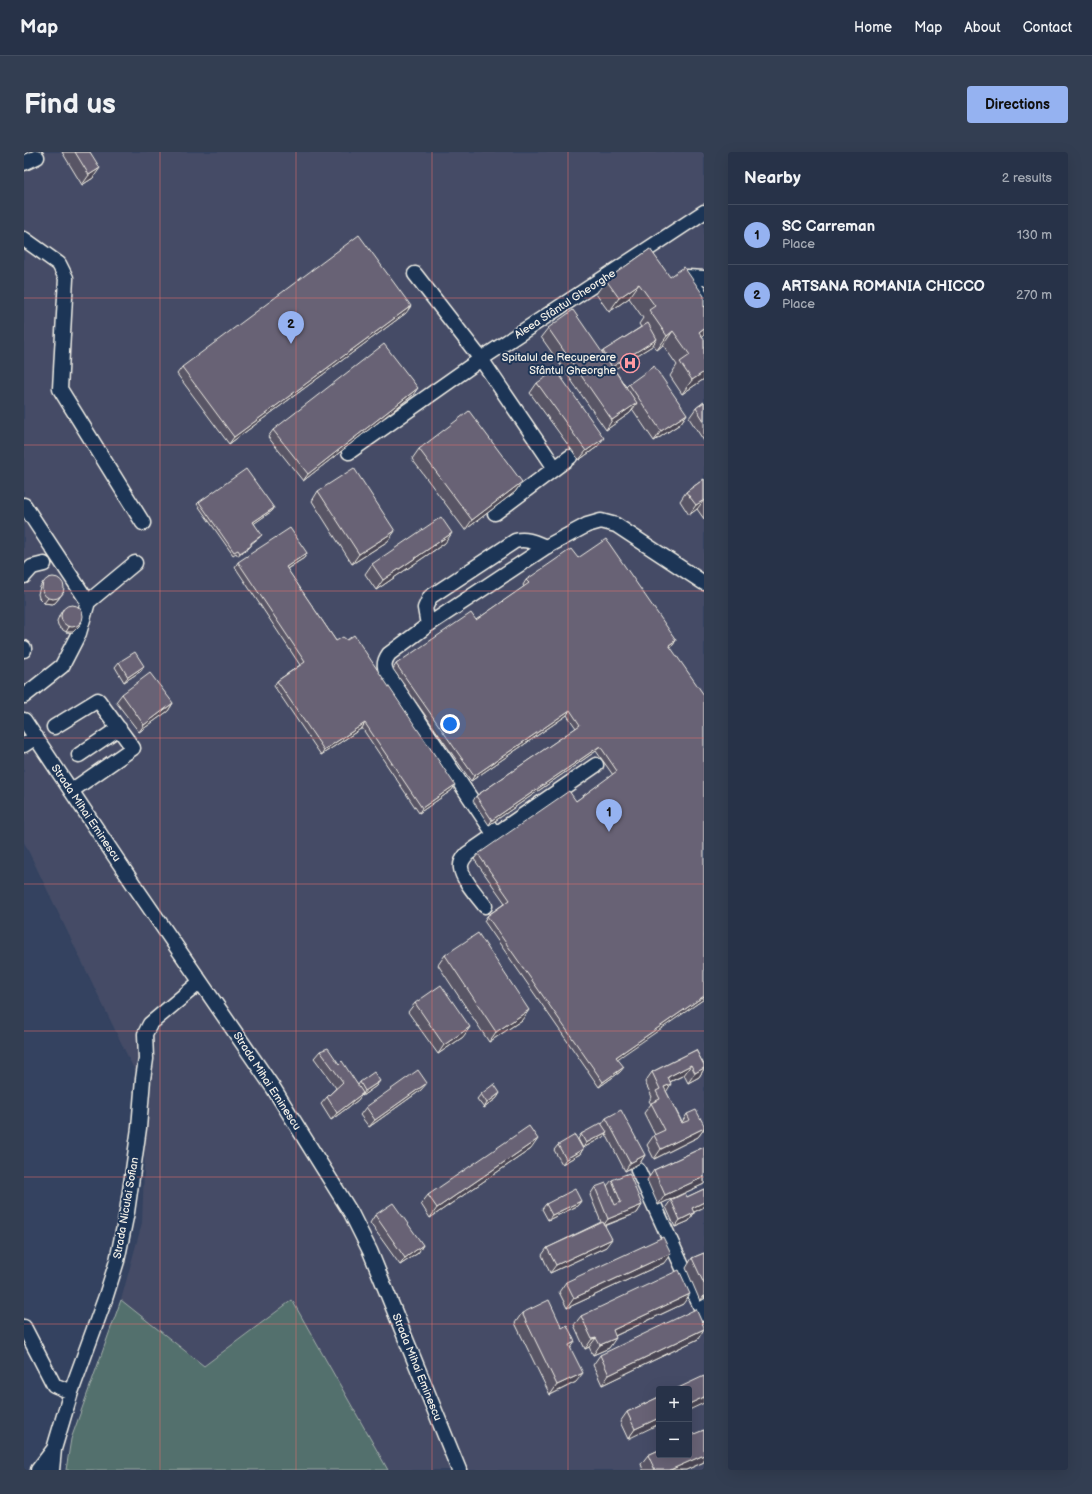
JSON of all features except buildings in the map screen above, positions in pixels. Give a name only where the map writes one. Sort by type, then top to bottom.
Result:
[{"type":"street","points":[[24,163],[37,157]]},
{"type":"street","name":"Aleea Sfântul Gheorghe","points":[[349,452],[481,359],[704,212]]},
{"type":"street","points":[[24,240],[59,264],[66,278],[60,389],[144,523]]},
{"type":"street","points":[[415,274],[481,359],[555,468]]},
{"type":"street","points":[[704,278],[687,277],[704,299]]},
{"type":"street","points":[[495,513],[570,457]]},
{"type":"street","points":[[24,505],[88,602]]},
{"type":"street","points":[[495,835],[384,667],[385,659],[428,625],[546,548],[586,525],[601,521],[616,525],[704,583]]},
{"type":"street","points":[[428,625],[425,608],[430,597],[508,545],[522,539],[546,548]]},
{"type":"street","points":[[24,696],[62,666],[79,633],[88,602],[135,563]]},
{"type":"street","points":[[24,576],[32,567],[44,564]]},
{"type":"street","points":[[54,727],[98,700],[133,748],[71,791]]},
{"type":"street","name":"Strada Mihai Eminescu","points":[[24,720],[30,741],[71,791],[274,1089],[351,1213],[370,1251],[459,1470]]},
{"type":"street","points":[[79,755],[119,728]]},
{"type":"street","points":[[485,906],[464,876],[460,867],[462,860],[467,854],[596,765]]},
{"type":"street","name":"Strada Niculai Sofian","points":[[54,1448],[71,1392],[105,1299],[117,1261],[139,1128],[146,1059],[145,1034],[150,1024],[200,982]]},
{"type":"street","points":[[638,1170],[704,1314]]},
{"type":"street","points":[[24,1327],[54,1385],[71,1392]]},
{"type":"street","points":[[38,1470],[54,1448]]},
{"type":"street","points":[[52,1470],[54,1448]]},
{"type":"shaded area","points":[[24,152],[704,152],[704,1470],[388,1470],[292,1300],[204,1366],[121,1300],[142,1223],[147,1096],[24,842]]},
{"type":"green space","points":[[121,1300],[204,1366],[292,1300],[388,1470],[66,1470],[71,1439]]},
{"type":"place","name":"ARTSANA ROMANIA CHICCO","points":[[291,344]]},
{"type":"place","name":"Spitalul de Recuperare Sfântul Gheorghe","points":[[630,363]]},
{"type":"place","name":"SC Carreman","points":[[609,832]]}]
